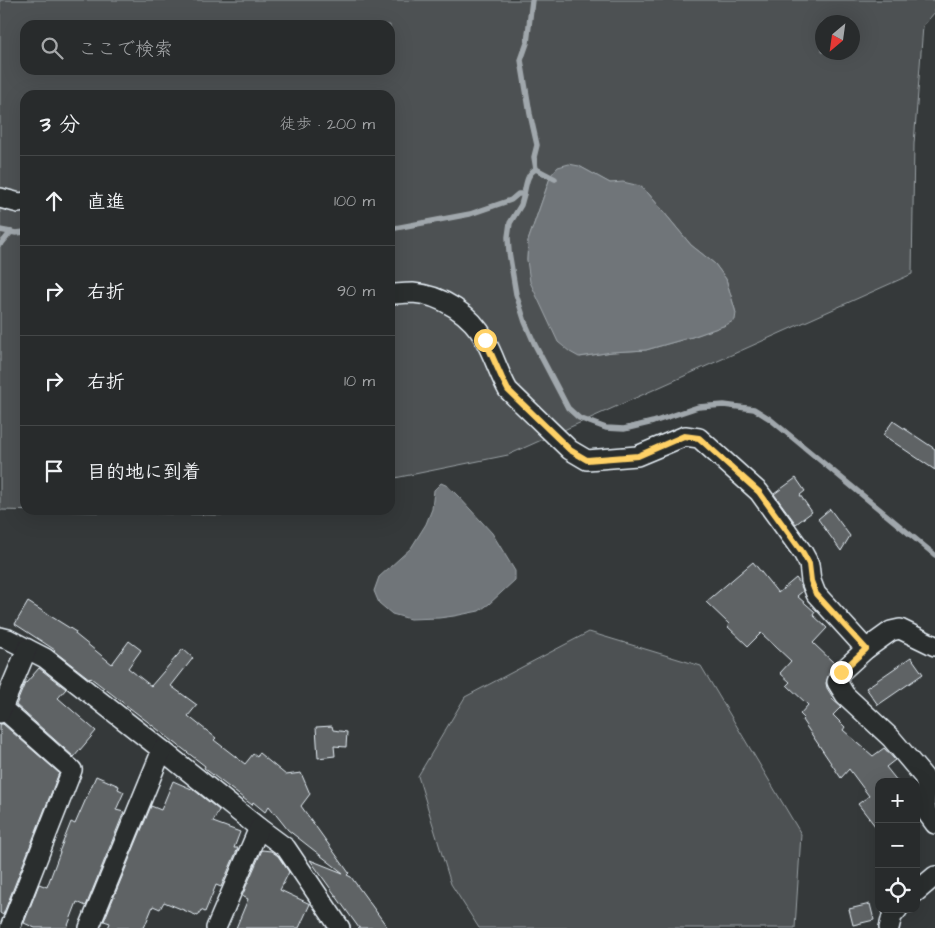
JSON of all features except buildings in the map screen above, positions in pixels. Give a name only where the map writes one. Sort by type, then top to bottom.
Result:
[{"type":"street","points":[[0,198],[20,203]]},
{"type":"street","points":[[395,294],[414,294],[431,297],[450,304],[464,316],[477,328],[485,340],[508,390],[570,450],[587,460],[638,456],[684,436],[699,438],[759,492],[806,558],[816,594],[866,649]]},
{"type":"street","points":[[935,646],[900,629],[891,631],[866,649],[841,672],[837,682],[845,695],[891,738],[924,777],[926,786],[925,805],[935,824]]},
{"type":"street","points":[[0,638],[8,639],[45,658],[286,848],[340,928]]},
{"type":"street","points":[[10,928],[72,770],[1,710],[27,649]]},
{"type":"street","points":[[88,928],[162,750]]},
{"type":"street","points":[[216,928],[259,828]]},
{"type":"street","points":[[920,889],[935,876]]},
{"type":"street","points":[[889,928],[895,913]]},
{"type":"shaded area","points":[[0,0],[935,0],[935,12],[923,26],[914,144],[912,274],[508,455],[395,478],[395,90],[20,90],[20,510],[0,510]],"holes":[[[579,166],[610,183],[640,186],[691,245],[715,264],[726,279],[736,313],[726,325],[646,350],[612,352],[580,357],[527,260],[528,241],[551,175]]]},
{"type":"shaded area","points":[[569,164],[579,166],[610,183],[623,182],[640,186],[648,193],[691,245],[715,264],[726,279],[736,313],[735,320],[692,337],[646,350],[612,352],[579,357],[558,342],[530,282],[527,260],[528,241],[551,175],[558,167]]},
{"type":"shaded area","points":[[441,483],[448,486],[492,533],[515,571],[515,580],[479,611],[439,618],[410,619],[392,614],[379,603],[374,591],[379,577],[411,548],[426,524],[432,509],[434,490]]},
{"type":"shaded area","points":[[589,632],[701,666],[801,834],[795,928],[479,928],[451,884],[418,776],[465,697]]},
{"type":"waterway","points":[[532,0],[527,43],[521,60],[537,145],[534,157],[536,169]]},
{"type":"waterway","points":[[395,228],[470,214],[511,200],[518,194],[524,194],[529,176],[536,169],[555,179]]},
{"type":"waterway","points":[[524,194],[521,205],[510,223],[508,237],[516,294],[535,345],[568,408],[579,418],[606,428],[624,429],[653,422],[698,407],[724,405],[754,409],[770,419],[935,555]]},
{"type":"waterway","points":[[0,230],[20,233]]},
{"type":"waterway","points":[[0,244],[11,232]]},
{"type":"route","points":[[485,340],[508,390],[570,450],[587,460],[638,456],[684,436],[699,438],[759,492],[803,553],[809,564],[811,581],[816,594],[866,649],[841,672]]}]
